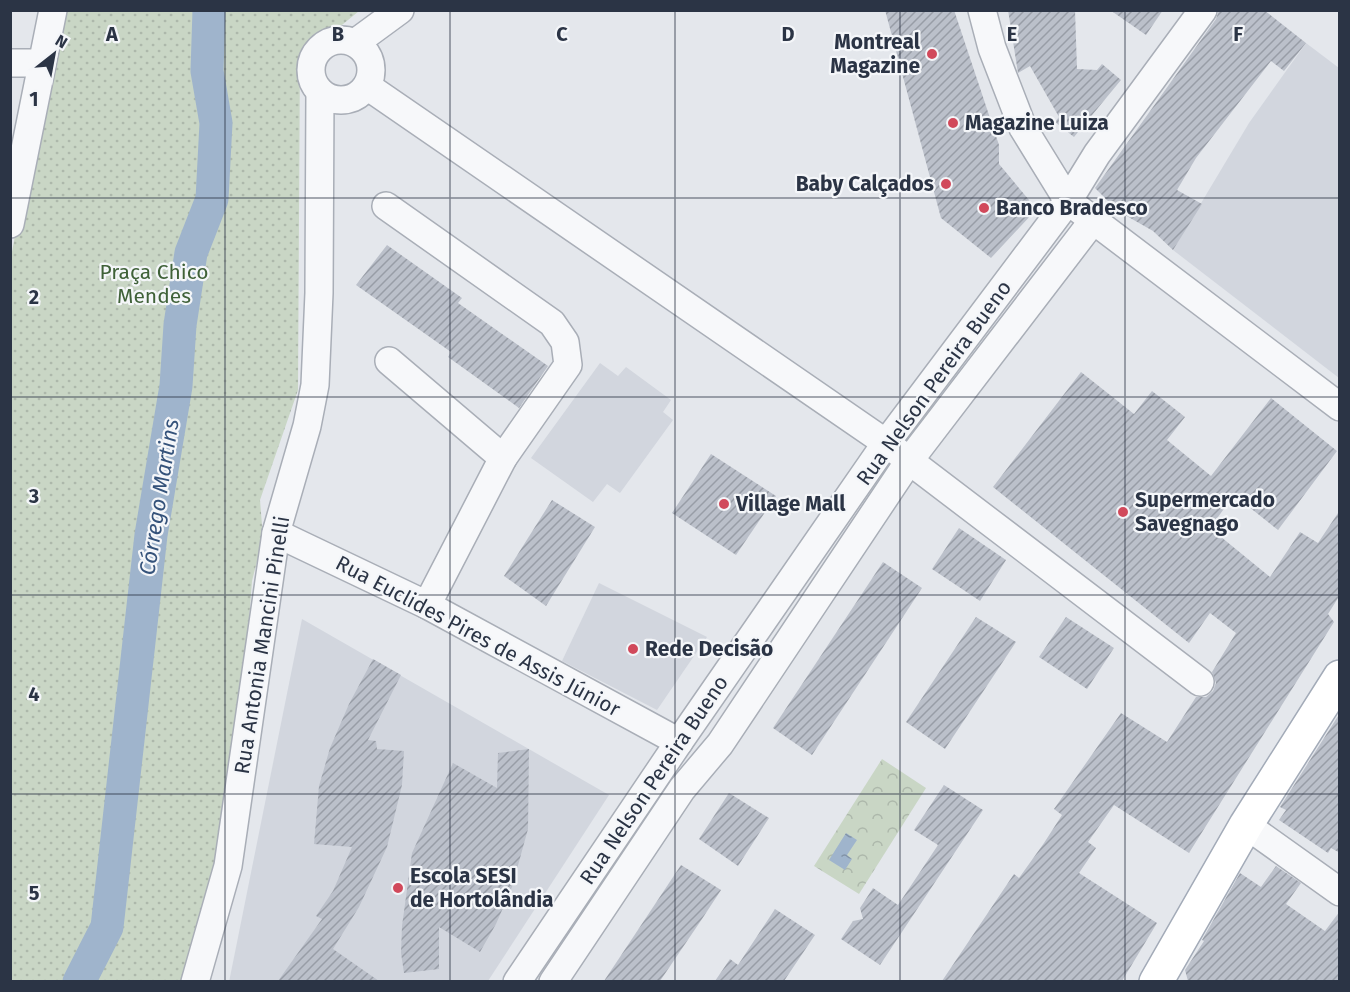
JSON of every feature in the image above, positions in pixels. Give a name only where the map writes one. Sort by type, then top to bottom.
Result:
[{"type":"main road","points":[[1156,981],[1246,825],[1336,686]]},
{"type":"street","points":[[10,224],[53,10]]},
{"type":"street","points":[[355,43],[400,10]]},
{"type":"street","points":[[982,10],[992,48],[1023,128],[1068,201],[1092,222],[1340,407]]},
{"type":"street","name":"Rua Nelson Pereira Bueno","points":[[517,981],[890,438],[1068,201],[1097,154],[1203,10]]},
{"type":"street","points":[[334,40],[355,43],[369,58],[369,77],[352,98],[334,99],[320,92],[313,81],[311,71],[317,51],[334,40]]},
{"type":"street","points":[[10,63],[42,63]]},
{"type":"street","points":[[369,77],[890,438],[909,461],[1200,682]]},
{"type":"street","name":"Rua Antonia Mancini Pinelli","points":[[195,981],[228,866],[276,532],[307,426],[315,385],[319,293],[320,92]]},
{"type":"street","points":[[386,206],[552,323],[565,342],[568,365],[503,458],[427,605]]},
{"type":"street","name":"Rua Nelson Pereira Bueno","points":[[553,981],[682,789],[720,744],[909,461],[1092,222]]},
{"type":"street","points":[[389,361],[503,458]]},
{"type":"street","name":"Rua Euclides Pires de Assis Júnior","points":[[276,532],[427,605],[679,742]]},
{"type":"street","points":[[1246,825],[1340,892]]},
{"type":"shaded area","points":[[1306,43],[1339,68],[1339,378],[1173,250],[1249,123]]},
{"type":"shaded area","points":[[600,363],[618,376],[626,367],[671,400],[663,412],[673,420],[620,493],[607,484],[593,502],[531,458]]},
{"type":"shaded area","name":"Rede Decisão","points":[[599,583],[707,637],[657,710],[562,661]]},
{"type":"shaded area","name":"Escola SESI de Hortolândia","points":[[302,619],[609,795],[488,981],[229,982]]},
{"type":"green space","name":"Praça Chico Mendes","points":[[58,11],[359,11],[331,34],[300,53],[298,390],[260,500],[263,538],[252,581],[248,633],[214,869],[189,981],[11,982],[11,257]]},
{"type":"green space","points":[[882,759],[926,788],[859,894],[814,866]]},
{"type":"water","points":[[846,833],[857,840],[847,855],[852,859],[845,870],[829,860]]},
{"type":"building","points":[[885,10],[954,10],[999,145],[999,164],[1029,200],[1033,213],[991,258],[941,218]]},
{"type":"building","points":[[1008,10],[1075,10],[1077,69],[1097,70],[1102,64],[1121,80],[1074,137],[1055,122],[1059,117],[1030,66],[1018,73]]},
{"type":"building","points":[[1110,10],[1163,10],[1146,35]]},
{"type":"building","points":[[1219,10],[1264,10],[1306,43],[1284,71],[1271,61],[1196,158],[1177,190],[1202,204],[1173,250],[1153,231],[1118,211],[1095,188],[1216,19]]},
{"type":"building","points":[[387,245],[462,298],[458,303],[548,366],[519,408],[448,357],[451,352],[356,285]]},
{"type":"building","points":[[1081,372],[1134,414],[1152,391],[1185,417],[1167,440],[1211,476],[1271,398],[1337,451],[1278,530],[1234,495],[1210,528],[1270,577],[1300,532],[1318,543],[1340,510],[1340,595],[1328,614],[1334,622],[1189,853],[1114,805],[1088,842],[1096,848],[1079,873],[1157,923],[1122,981],[942,981],[1014,874],[1019,878],[1044,843],[1062,815],[1054,809],[1121,713],[1167,742],[1196,697],[1206,697],[1213,691],[1216,683],[1212,672],[1236,633],[1210,613],[1189,643],[993,487]]},
{"type":"building","name":"Village Mall","points":[[711,454],[776,496],[736,555],[672,513]]},
{"type":"building","points":[[552,500],[595,527],[546,606],[504,576]]},
{"type":"building","points":[[959,528],[1006,560],[980,601],[932,569]]},
{"type":"building","points":[[883,562],[922,588],[812,755],[773,728]]},
{"type":"building","points":[[976,617],[1016,642],[945,749],[906,722]]},
{"type":"building","points":[[1066,617],[1114,648],[1087,689],[1039,657]]},
{"type":"building","points":[[373,659],[401,675],[368,740],[376,741],[377,749],[404,751],[402,785],[387,847],[359,907],[333,949],[379,981],[278,981],[322,919],[316,916],[333,891],[352,847],[314,844],[319,786],[330,748],[349,704]]},
{"type":"building","points":[[1340,713],[1340,853],[1331,848],[1328,853],[1279,820],[1286,810],[1280,807]]},
{"type":"building","points":[[529,749],[528,829],[512,887],[496,924],[480,952],[439,927],[439,969],[404,973],[401,953],[402,926],[412,853],[453,763],[497,788],[498,753]]},
{"type":"building","points":[[944,785],[983,810],[880,965],[841,939],[853,921],[863,919],[860,908],[873,888],[898,905],[938,845],[914,830]]},
{"type":"building","points":[[729,793],[769,818],[738,866],[699,839]]},
{"type":"building","points":[[681,865],[721,890],[702,919],[660,981],[604,981]]},
{"type":"building","points":[[1276,866],[1301,883],[1286,904],[1325,931],[1340,911],[1340,981],[1188,981],[1185,970],[1204,941],[1202,940],[1240,873],[1261,887]]},
{"type":"building","points":[[775,909],[815,935],[784,981],[715,981],[730,959],[738,965]]},
{"type":"waterway","name":"Córrego Martins","points":[[79,982],[107,927],[151,535],[176,386],[180,325],[191,253],[212,199],[216,123],[207,71],[209,10]]},
{"type":"place","name":"Montreal Magazine","points":[[932,54]]},
{"type":"place","name":"Magazine Luiza","points":[[953,123]]},
{"type":"place","name":"Baby Calçados","points":[[946,184]]},
{"type":"place","name":"Banco Bradesco","points":[[984,208]]},
{"type":"place","name":"Village Mall","points":[[724,504]]},
{"type":"place","name":"Supermercado Savegnago","points":[[1123,512]]},
{"type":"place","name":"Rede Decisão","points":[[633,649]]},
{"type":"place","name":"Escola SESI de Hortolândia","points":[[398,888]]}]
